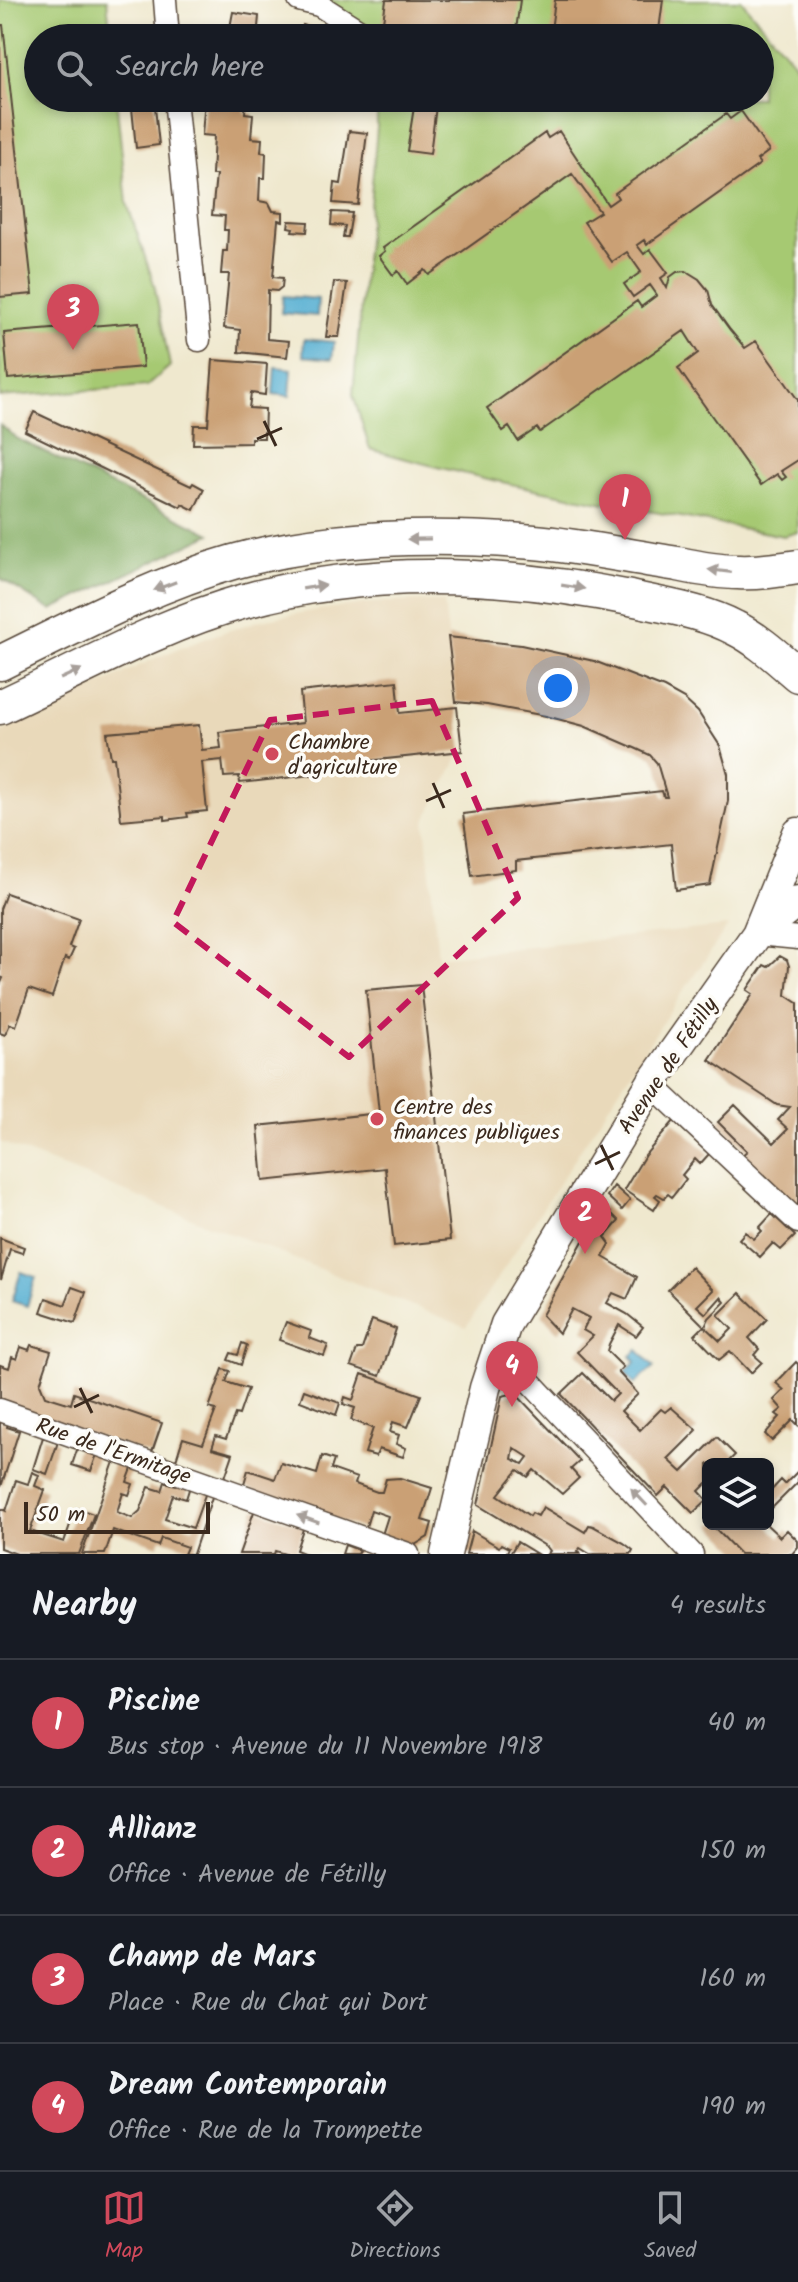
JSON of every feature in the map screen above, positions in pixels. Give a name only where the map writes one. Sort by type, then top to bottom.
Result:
[{"type":"main road","points":[[0,663],[149,592],[199,573],[269,553],[311,546],[377,540],[497,539],[551,544],[736,573],[798,567]]},
{"type":"main road","points":[[0,707],[165,630],[213,611],[279,592],[415,578],[533,581],[672,607],[734,627],[761,644],[798,675]]},
{"type":"street","points":[[165,0],[167,24]]},
{"type":"street","points":[[299,0],[319,5],[349,24]]},
{"type":"street","points":[[176,112],[199,340]]},
{"type":"street","name":"Avenue de Fétilly","points":[[446,1554],[485,1388],[506,1324],[651,1084],[792,889],[798,833]]},
{"type":"street","points":[[757,934],[798,938]]},
{"type":"street","points":[[651,1084],[798,1222]]},
{"type":"street","points":[[497,1347],[692,1554]]},
{"type":"street","name":"Rue de l'Ermitage","points":[[0,1410],[408,1554]]},
{"type":"highlighted area","points":[[432,701],[518,898],[349,1057],[173,922],[270,720]]},
{"type":"shaded area","points":[[444,602],[462,751],[425,821],[438,957],[728,926],[466,1327],[0,1142],[0,732],[160,656],[261,620],[368,603]]},
{"type":"green space","points":[[0,0],[107,0],[110,24],[24,24],[24,112],[117,112],[127,203],[154,284],[170,366],[147,386],[0,397]]},
{"type":"green space","points":[[323,0],[741,0],[761,24],[353,24]]},
{"type":"green space","points":[[774,39],[798,67],[798,532],[784,536],[576,497],[370,449],[353,395],[377,112],[774,112]]},
{"type":"green space","points":[[0,425],[18,439],[211,534],[51,610],[0,578]]},
{"type":"water","points":[[283,296],[318,299],[317,316],[281,313]]},
{"type":"water","points":[[304,339],[334,342],[332,359],[303,356]]},
{"type":"water","points":[[275,367],[292,369],[290,396],[273,394]]},
{"type":"water","points":[[21,1272],[36,1277],[27,1306],[12,1301]]},
{"type":"water","points":[[638,1350],[654,1367],[635,1384],[625,1372],[636,1362],[631,1356]]},
{"type":"building","points":[[386,0],[520,0],[517,24],[383,24]]},
{"type":"building","points":[[555,0],[663,0],[660,24],[552,24]]},
{"type":"building","points":[[233,12],[259,16],[258,24],[231,24]]},
{"type":"building","points":[[0,25],[3,25],[33,294],[0,297]]},
{"type":"building","points":[[132,112],[155,112],[159,145],[136,148]]},
{"type":"building","points":[[204,112],[253,114],[251,138],[262,139],[261,152],[266,153],[265,178],[260,178],[259,201],[269,203],[273,211],[283,212],[283,221],[278,220],[273,277],[283,278],[282,287],[277,291],[268,290],[267,339],[289,341],[287,357],[239,352],[240,330],[224,328],[229,274],[221,274],[228,230],[224,230],[225,216],[212,215],[216,175],[212,175],[214,136],[202,135]]},
{"type":"building","points":[[413,112],[435,112],[430,154],[407,151]]},
{"type":"building","points":[[742,112],[769,151],[757,160],[760,164],[647,245],[644,240],[637,245],[644,254],[650,249],[668,273],[661,278],[667,288],[670,277],[677,272],[686,271],[699,279],[730,330],[745,348],[756,341],[798,400],[798,460],[781,471],[786,477],[782,480],[777,474],[761,485],[689,384],[678,368],[698,353],[684,331],[540,432],[537,428],[518,441],[509,427],[503,431],[487,408],[637,301],[641,307],[657,295],[650,285],[633,297],[624,284],[641,272],[627,252],[612,262],[584,222],[600,212],[572,174],[429,275],[425,270],[407,284],[398,271],[393,275],[379,256],[385,251],[383,248],[545,133],[548,138],[559,131],[608,205],[618,198],[615,193],[726,114],[730,119]]},
{"type":"building","points":[[349,131],[367,133],[358,205],[333,203],[335,183],[341,184]]},
{"type":"building","points":[[332,212],[352,213],[348,237],[343,237],[345,226],[331,225]]},
{"type":"building","points":[[289,221],[308,222],[307,232],[292,231],[293,228],[288,227]]},
{"type":"building","points":[[334,282],[347,283],[339,337],[326,337]]},
{"type":"building","points":[[139,322],[143,367],[8,379],[4,333]]},
{"type":"building","points":[[213,360],[267,364],[265,395],[251,393],[249,408],[265,409],[264,438],[251,438],[251,443],[193,444],[194,425],[208,425]]},
{"type":"building","points":[[34,412],[191,486],[193,483],[204,489],[194,510],[182,504],[181,507],[25,431]]},
{"type":"building","points":[[448,637],[521,645],[594,661],[664,688],[684,699],[698,712],[720,746],[728,774],[728,801],[710,885],[676,890],[671,844],[516,861],[516,870],[472,876],[463,814],[662,791],[667,797],[657,763],[650,755],[637,749],[584,726],[546,716],[456,702]]},
{"type":"building","name":"Chambre d'agriculture","points":[[397,681],[400,713],[457,707],[462,751],[310,767],[311,775],[240,783],[239,776],[224,777],[222,760],[202,762],[207,811],[165,820],[165,816],[121,820],[114,758],[111,758],[107,733],[199,725],[202,750],[221,748],[219,732],[303,723],[300,692]]},
{"type":"building","points":[[6,893],[79,919],[69,947],[74,949],[69,960],[65,958],[52,997],[29,989],[16,1026],[10,1024],[5,1035],[0,1033],[0,985],[3,978],[0,977],[0,909]]},
{"type":"building","points":[[780,956],[787,960],[789,966],[786,995],[798,1003],[798,1207],[742,1155],[747,1151],[718,1122],[735,1105],[774,1143],[788,1129],[778,1120],[790,1107],[777,1105],[709,1060],[753,994],[747,990],[764,965],[768,967]]},
{"type":"building","name":"Centre des finances publiques","points":[[421,985],[450,1240],[394,1246],[385,1168],[263,1181],[258,1126],[379,1113],[366,990]]},
{"type":"building","points":[[674,1121],[709,1154],[700,1164],[695,1159],[682,1175],[686,1179],[672,1197],[668,1194],[664,1198],[655,1196],[660,1200],[654,1210],[624,1190],[645,1155]]},
{"type":"building","points":[[614,1186],[630,1200],[622,1210],[607,1196]]},
{"type":"building","points":[[603,1205],[619,1221],[605,1237],[610,1244],[603,1257],[637,1277],[627,1299],[613,1293],[607,1303],[643,1327],[636,1336],[619,1325],[607,1351],[623,1367],[618,1372],[638,1394],[621,1411],[640,1430],[661,1409],[665,1412],[671,1407],[697,1430],[668,1459],[682,1472],[717,1437],[735,1455],[732,1458],[702,1458],[702,1488],[699,1491],[702,1505],[693,1513],[667,1487],[658,1496],[561,1394],[583,1373],[611,1401],[618,1394],[577,1352],[593,1336],[583,1330],[589,1318],[572,1309],[559,1333],[542,1315]]},
{"type":"building","points":[[772,1214],[795,1236],[781,1250],[773,1243],[760,1257],[739,1239],[745,1232],[754,1239]]},
{"type":"building","points":[[0,1238],[24,1247],[22,1253],[10,1249],[1,1280]]},
{"type":"building","points":[[691,1267],[713,1290],[697,1306],[706,1314],[721,1297],[725,1302],[709,1318],[705,1327],[720,1341],[732,1329],[718,1315],[740,1293],[767,1319],[749,1338],[759,1349],[754,1355],[762,1362],[751,1373],[730,1351],[719,1360],[695,1335],[704,1326],[668,1290]]},
{"type":"building","points":[[72,1287],[86,1292],[75,1323],[41,1312],[46,1298],[65,1305]]},
{"type":"building","points":[[372,1320],[396,1329],[380,1376],[351,1366],[357,1349],[362,1349]]},
{"type":"building","points":[[286,1322],[311,1331],[309,1338],[328,1345],[324,1356],[279,1340]]},
{"type":"building","points":[[242,1343],[247,1345],[241,1365],[228,1360],[231,1353],[238,1355]]},
{"type":"building","points":[[31,1345],[51,1351],[40,1384],[45,1396],[71,1404],[74,1393],[162,1423],[151,1455],[0,1403],[0,1365],[9,1368],[12,1357],[17,1359],[21,1347],[29,1350]]},
{"type":"building","points":[[796,1362],[798,1425],[793,1420],[772,1441],[765,1434],[780,1417],[776,1414],[782,1409],[774,1400],[784,1390],[776,1383]]},
{"type":"building","points":[[223,1369],[230,1371],[226,1382],[248,1389],[226,1439],[216,1436],[212,1448],[233,1454],[224,1480],[175,1463],[183,1438],[203,1444],[216,1410],[209,1408]]},
{"type":"building","points":[[362,1374],[421,1395],[408,1427],[393,1422],[390,1432],[399,1435],[396,1444],[406,1448],[403,1457],[379,1449],[376,1456],[365,1453],[373,1428],[351,1420],[355,1408],[343,1404],[345,1397],[353,1400]]},
{"type":"building","points":[[304,1390],[340,1403],[336,1415],[300,1401]]},
{"type":"building","points":[[515,1393],[580,1461],[571,1469],[579,1478],[562,1494],[534,1470],[528,1477],[518,1470],[498,1495],[530,1516],[532,1513],[538,1516],[543,1507],[585,1532],[589,1525],[593,1526],[624,1543],[633,1550],[631,1554],[590,1554],[580,1548],[577,1552],[581,1554],[547,1554],[550,1551],[547,1547],[478,1505],[502,1396]],"holes":[[[514,1448],[528,1457],[523,1464],[512,1459]]]},
{"type":"building","points":[[0,1420],[8,1423],[7,1427],[19,1431],[1,1487]]},
{"type":"building","points":[[43,1437],[58,1442],[47,1474],[33,1469]]},
{"type":"building","points":[[78,1447],[97,1454],[91,1471],[72,1465]]},
{"type":"building","points":[[322,1456],[334,1460],[331,1469],[357,1478],[355,1484],[377,1492],[382,1492],[386,1479],[400,1478],[432,1488],[422,1520],[432,1523],[428,1537],[413,1546],[382,1535],[388,1516],[371,1510],[365,1530],[243,1487],[248,1470],[275,1479],[281,1463],[317,1474]]},
{"type":"building","points":[[115,1459],[133,1466],[127,1482],[133,1484],[129,1495],[123,1493],[117,1512],[132,1518],[140,1511],[149,1487],[162,1491],[165,1482],[176,1485],[180,1482],[190,1486],[186,1499],[173,1495],[165,1519],[193,1528],[206,1492],[213,1494],[193,1554],[184,1554],[187,1547],[161,1538],[158,1546],[113,1530],[105,1554],[82,1554]]},
{"type":"building","points":[[798,1471],[798,1482],[774,1506],[774,1488],[781,1480],[785,1484]]},
{"type":"building","points":[[32,1472],[39,1475],[35,1486],[45,1490],[30,1531],[64,1542],[76,1508],[94,1514],[79,1554],[17,1554],[0,1548],[0,1508],[6,1511],[16,1480],[28,1484]]},
{"type":"building","points":[[255,1509],[304,1526],[296,1550],[306,1554],[275,1551],[274,1554],[239,1554]]},
{"type":"building","points":[[717,1530],[772,1530],[780,1537],[787,1530],[798,1541],[798,1547],[792,1554],[740,1554]]},
{"type":"building","points":[[472,1531],[499,1547],[501,1544],[509,1548],[507,1552],[510,1554],[466,1554]]},
{"type":"building","points":[[517,1542],[537,1554],[510,1554]]},
{"type":"building","points":[[345,1545],[359,1550],[357,1554],[342,1554]]},
{"type":"place","name":"Champ de Mars","points":[[73,350]]},
{"type":"place","name":"Piscine","points":[[625,540]]},
{"type":"place","name":"Chambre d'agriculture","points":[[272,754]]},
{"type":"place","name":"Centre des finances publiques","points":[[377,1119]]},
{"type":"place","name":"Allianz","points":[[585,1254]]},
{"type":"place","name":"Dream Contemporain","points":[[512,1407]]}]
